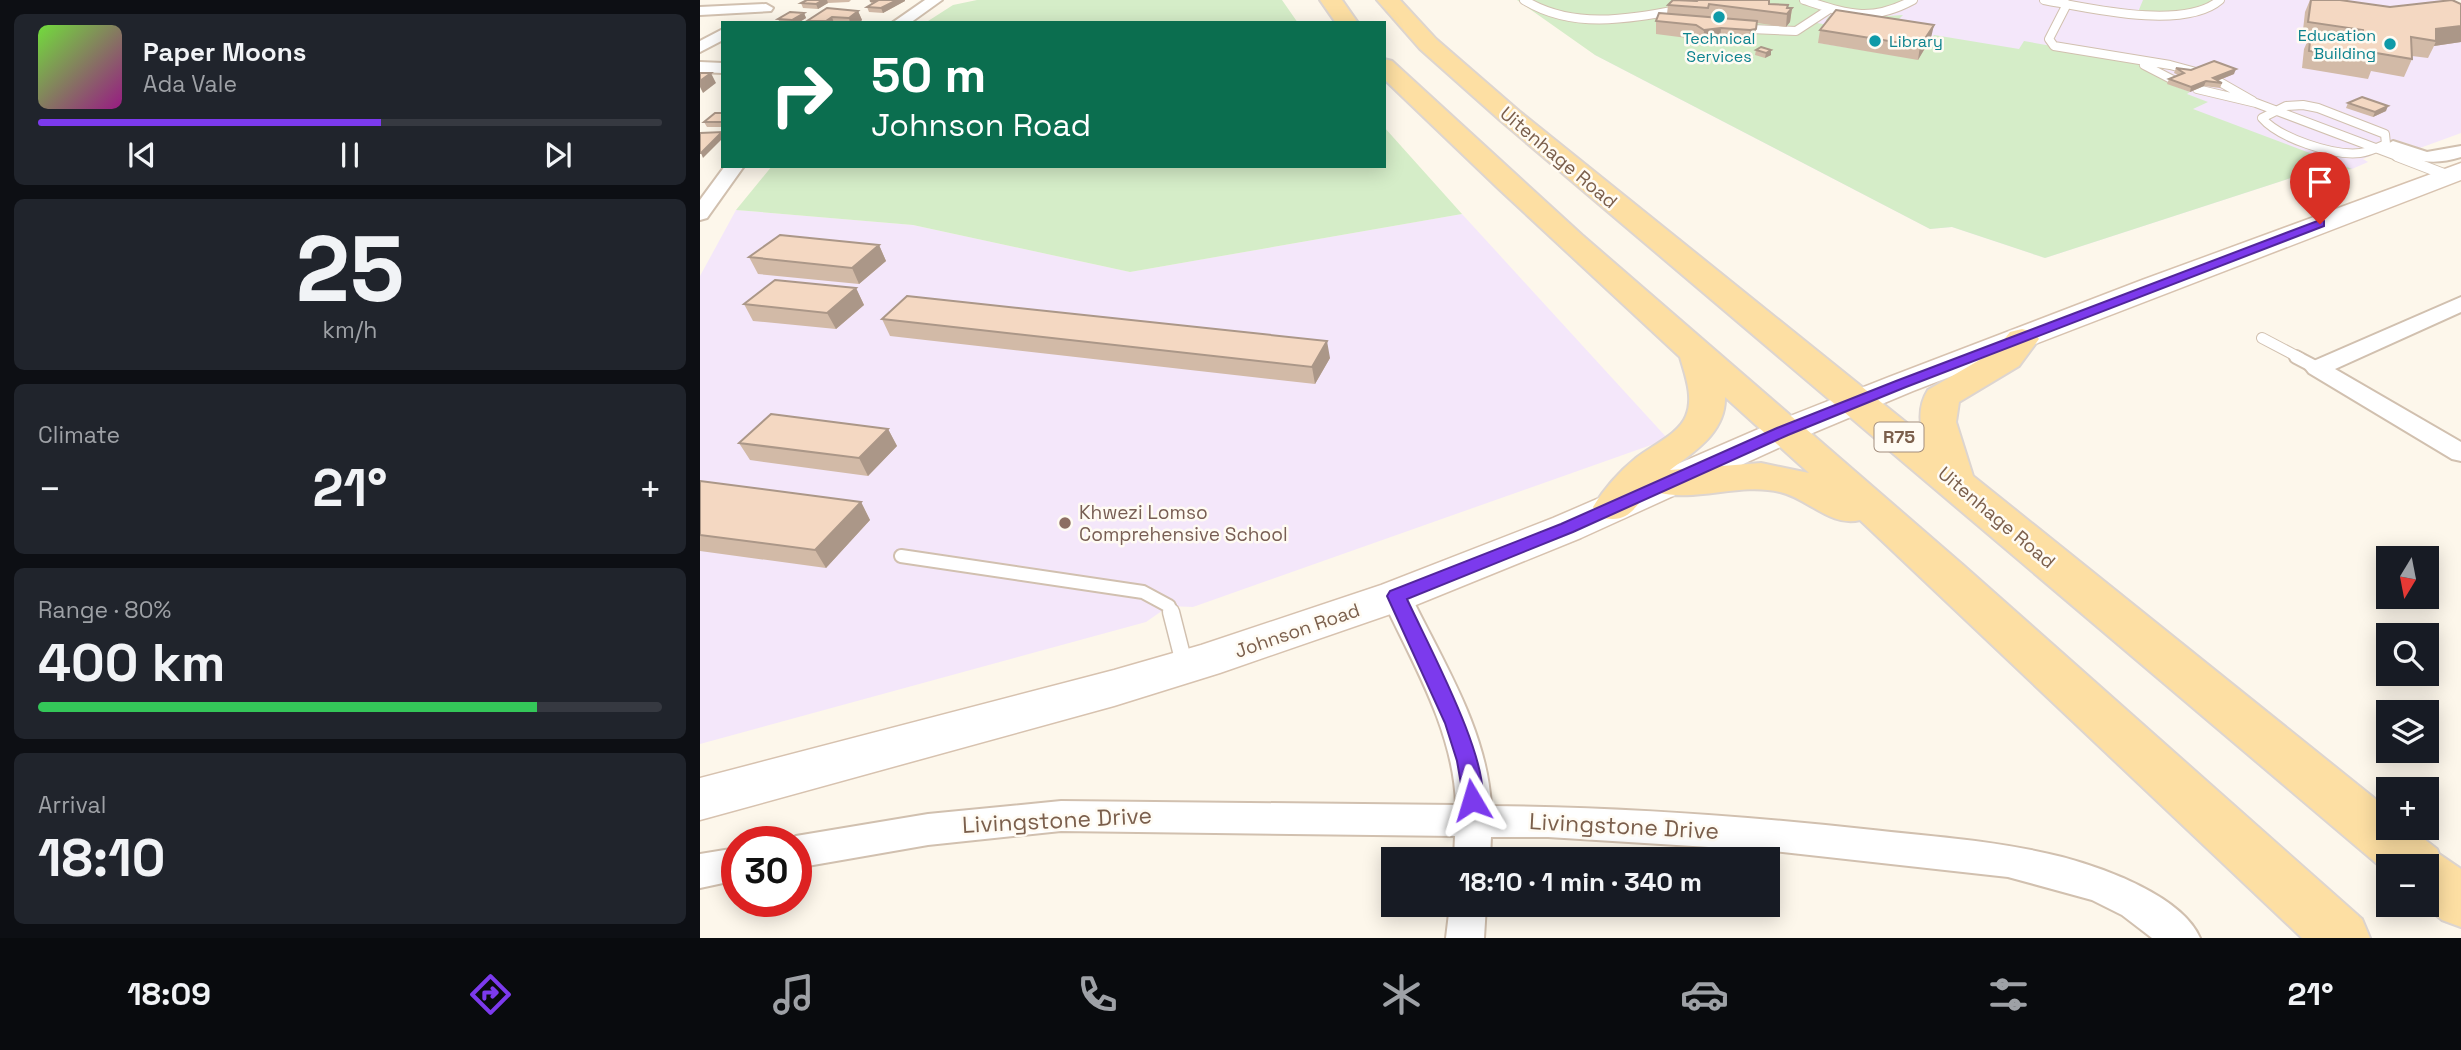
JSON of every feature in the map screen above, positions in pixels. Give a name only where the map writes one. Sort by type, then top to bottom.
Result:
[{"type":"main road","points":[[1331,0],[1346,21]]},
{"type":"main road","name":"Uitenhage Road","points":[[1388,0],[1428,44],[1510,117],[2403,854]]},
{"type":"main road","points":[[1386,68],[1513,189],[1891,526],[2342,938]]},
{"type":"main road","points":[[1955,483],[1938,422],[1941,398],[1968,378],[2005,361],[2016,352],[2022,339]]},
{"type":"main road","points":[[1614,507],[1640,475],[1678,448],[1703,423],[1708,404],[1707,387],[1698,355]]},
{"type":"main road","points":[[1670,483],[1751,477],[1789,480],[1891,526]]},
{"type":"main road","points":[[2439,884],[2461,902]]},
{"type":"street","points":[[743,21],[781,0]]},
{"type":"street","points":[[902,21],[934,0]]},
{"type":"street","points":[[700,11],[766,8]]},
{"type":"street","points":[[700,47],[721,35]]},
{"type":"street","points":[[700,67],[721,68]]},
{"type":"street","points":[[2386,147],[2424,158],[2440,159],[2457,166]]},
{"type":"street","name":"Johnson Road","points":[[700,799],[1015,716],[1185,667],[1396,596],[1614,507],[1783,432],[2457,166]]},
{"type":"street","points":[[700,214],[734,168]]},
{"type":"street","points":[[2317,369],[2461,304]]},
{"type":"street","points":[[2317,369],[2461,453]]},
{"type":"street","points":[[1396,596],[1455,723],[1467,761],[1475,820],[1473,847]]},
{"type":"street","name":"Livingstone Drive","points":[[812,849],[917,830],[997,820],[1061,816],[1548,821],[1773,835],[2008,861],[2045,869],[2118,894],[2152,915],[2181,938]]},
{"type":"street","points":[[700,871],[721,867]]},
{"type":"street","points":[[1465,938],[1467,917]]},
{"type":"lane","points":[[1524,0],[1543,11],[1584,18],[1642,16],[1694,7]]},
{"type":"lane","points":[[1804,0],[1828,10],[1874,15],[1884,14],[1913,0]]},
{"type":"lane","points":[[2044,0],[2174,16],[2208,12],[2220,0]]},
{"type":"lane","points":[[2067,4],[2051,33],[2050,43],[2064,49],[2170,65],[2196,72]]},
{"type":"lane","points":[[1751,29],[1796,31],[1828,10]]},
{"type":"lane","points":[[2134,61],[2175,81]]},
{"type":"lane","points":[[2218,81],[2256,103]]},
{"type":"lane","points":[[2197,89],[2256,103],[2386,147],[2457,166]]},
{"type":"lane","points":[[2286,106],[2309,106],[2374,128],[2386,137],[2386,147],[2346,153],[2330,150],[2266,125],[2262,118],[2286,106]]},
{"type":"lane","points":[[2262,338],[2317,369]]},
{"type":"lane","points":[[901,556],[1143,592],[1169,606],[1185,667]]},
{"type":"shaded area","points":[[1535,0],[2452,0],[2461,4],[2461,133],[2420,148],[2403,142],[2363,159],[2368,162],[2352,169],[2303,174],[2045,258],[1952,227],[1930,229],[1595,55]]},
{"type":"shaded area","name":"Khwezi Lomso Comprehensive School","points":[[736,210],[913,225],[1130,272],[1462,214],[1668,439],[1193,607],[1169,606],[1146,622],[700,744],[700,276]]},
{"type":"green space","points":[[977,0],[1282,0],[1297,21],[928,21],[953,5]]},
{"type":"green space","points":[[1517,0],[1913,0],[1884,14],[1828,10],[1812,22],[1828,25],[1826,20],[1829,16],[1857,18],[1903,15],[1889,29],[1819,43],[1917,59],[1934,35],[2019,49],[2024,41],[2134,61],[2175,81],[2169,84],[2190,92],[2187,94],[2208,102],[2193,109],[2352,169],[2303,174],[2045,258],[1952,227],[1930,229],[1595,55]]},
{"type":"green space","points":[[2143,0],[2220,0],[2206,11],[2183,15],[2138,12]]},
{"type":"green space","points":[[1386,129],[1462,214],[1130,272],[913,225],[736,210],[770,168],[1386,168]]},
{"type":"building","points":[[807,0],[823,0],[816,4],[801,3]]},
{"type":"building","points":[[897,0],[881,8],[867,7],[877,1],[870,1]]},
{"type":"building","points":[[1673,0],[1769,0],[1769,4],[1788,5],[1787,8],[1792,8],[1787,14],[1709,4],[1708,8],[1668,5]]},
{"type":"building","points":[[2311,0],[2340,0],[2390,7],[2452,0],[2461,4],[2461,26],[2436,29],[2436,41],[2411,37],[2412,59],[2376,53],[2376,61],[2309,51],[2311,32],[2362,40],[2363,30],[2308,22]]},
{"type":"building","points":[[827,8],[858,11],[849,18],[832,17],[826,21],[807,21]]},
{"type":"building","points":[[1836,10],[1934,25],[1920,46],[1820,30]]},
{"type":"building","points":[[790,12],[804,13],[792,20],[778,19]]},
{"type":"building","points":[[1659,13],[1757,21],[1756,29],[1704,30],[1696,25],[1656,21]]},
{"type":"building","points":[[1761,47],[1771,50],[1766,53],[1756,50]]},
{"type":"building","points":[[2214,61],[2236,69],[2213,78],[2222,83],[2206,81],[2191,87],[2169,79],[2184,73],[2176,68],[2191,70]]},
{"type":"building","points":[[700,73],[711,73],[700,81]]},
{"type":"building","points":[[2362,97],[2388,106],[2375,112],[2348,103]]},
{"type":"building","points":[[715,113],[721,113],[721,122],[704,122]]},
{"type":"building","points":[[721,132],[701,153],[700,133]]},
{"type":"building","points":[[780,235],[879,245],[852,268],[749,257]]},
{"type":"building","points":[[775,280],[856,288],[827,313],[744,304]]},
{"type":"building","points":[[907,296],[1327,341],[1312,367],[882,319]]},
{"type":"building","points":[[771,414],[888,429],[859,458],[739,443]]},
{"type":"building","points":[[700,481],[861,502],[815,550],[700,535]]},
{"type":"place","name":"Technical Services","points":[[1719,17]]},
{"type":"place","name":"Library","points":[[1875,41]]},
{"type":"place","name":"Education Building","points":[[2390,44]]},
{"type":"place","name":"Khwezi Lomso Comprehensive School","points":[[1065,523]]},
{"type":"route","points":[[1472,800],[1467,761],[1455,723],[1396,596],[1567,528],[1783,432],[1901,384],[2320,224]]}]
